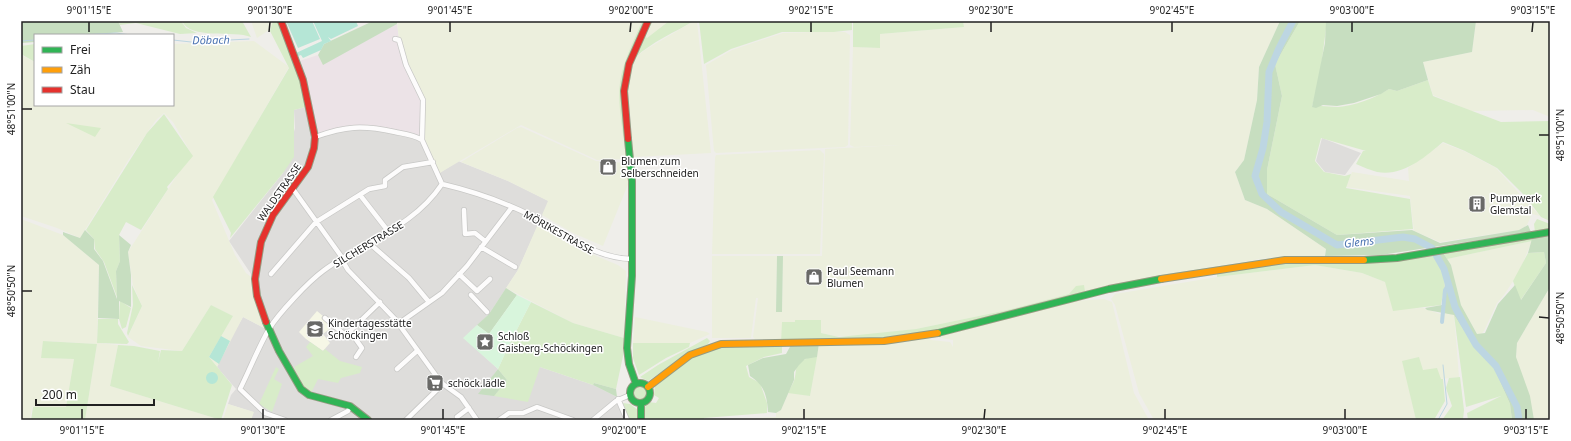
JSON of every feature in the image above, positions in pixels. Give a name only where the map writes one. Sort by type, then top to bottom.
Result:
[{"type":"street","name":"WALDSTRASSE","points":[[281,21],[303,80],[314,137],[311,163],[267,226],[262,236],[255,280],[268,330],[301,390],[309,395],[350,406],[368,420]]},
{"type":"street","points":[[636,384],[629,363],[627,348],[632,259],[632,181],[624,87],[629,64],[648,21]]},
{"type":"street","points":[[395,39],[399,40],[406,65],[423,100],[422,140],[442,184]]},
{"type":"street","points":[[314,137],[359,126],[415,136],[422,140]]},
{"type":"street","points":[[271,274],[316,222],[368,189],[385,186],[385,180],[403,168],[433,162]]},
{"type":"street","name":"MÖRIKESTRASSE","points":[[442,184],[512,207],[534,217],[590,250],[610,257],[632,259]]},
{"type":"street","name":"SILCHERSTRASSE","points":[[285,420],[265,413],[240,389],[268,330],[310,283],[324,271],[341,258],[406,222],[423,207],[442,184]]},
{"type":"street","points":[[294,189],[348,270],[380,302],[443,384],[461,397],[477,420]]},
{"type":"street","points":[[360,195],[388,231]]},
{"type":"street","points":[[398,324],[442,293],[460,274],[512,207]]},
{"type":"street","points":[[464,210],[465,234],[475,233],[485,241]]},
{"type":"street","points":[[648,387],[690,355],[721,344],[853,343],[924,336],[1109,289],[1199,272],[1285,260],[1373,260],[1442,251],[1550,232]]},
{"type":"street","points":[[369,243],[409,278],[429,302]]},
{"type":"street","points":[[481,247],[515,267]]},
{"type":"street","points":[[460,274],[477,291]]},
{"type":"street","points":[[487,312],[471,295],[490,279]]},
{"type":"street","points":[[325,318],[344,334],[350,331],[380,302]]},
{"type":"street","points":[[350,331],[362,348],[356,357]]},
{"type":"street","points":[[397,369],[417,351]]},
{"type":"street","points":[[406,420],[443,384]]},
{"type":"street","points":[[630,395],[634,401],[640,403],[649,398],[650,392],[648,387],[643,384],[636,384]]},
{"type":"street","points":[[630,395],[636,384]]},
{"type":"street","points":[[593,420],[618,399],[630,395]]},
{"type":"street","points":[[618,399],[627,420]]},
{"type":"street","points":[[640,403],[641,420]]},
{"type":"street","points":[[331,420],[348,411],[350,406]]},
{"type":"street","points":[[499,420],[509,413],[523,413],[532,408],[540,407],[573,420]]},
{"type":"street","points":[[457,417],[469,408]]},
{"type":"shaded area","points":[[251,21],[271,21],[273,24],[269,30],[257,38]]},
{"type":"shaded area","points":[[397,21],[642,21],[628,55],[620,82],[620,103],[626,159],[597,160],[521,125],[438,174],[422,140],[423,100],[413,80],[399,40]]},
{"type":"shaded area","points":[[653,21],[669,21],[647,38],[645,37]]},
{"type":"shaded area","points":[[694,21],[697,21],[711,153],[634,157],[628,91],[630,74],[635,58],[645,50]]},
{"type":"shaded area","points":[[963,21],[1280,21],[1259,67],[1257,100],[1244,160],[1235,172],[1245,200],[1267,209],[1326,249],[1325,256],[1285,256],[1260,259],[1160,275],[1085,291],[1084,287],[1069,294],[1003,311],[916,329],[858,336],[834,336],[821,333],[795,320],[795,322],[782,322],[782,339],[755,339],[753,337],[758,298],[756,298],[751,338],[712,338],[712,256],[777,256],[776,311],[782,312],[783,256],[822,256],[825,149],[900,145],[854,147],[850,145],[853,47],[879,48],[880,34],[964,27]]},
{"type":"shaded area","points":[[1476,21],[1550,21],[1550,117],[1533,110],[1471,111],[1433,95],[1423,62],[1472,52]]},
{"type":"shaded area","points":[[397,24],[399,40],[421,95],[422,140],[359,126],[315,137],[296,62],[318,55],[323,64]]},
{"type":"shaded area","points":[[845,32],[850,35],[848,145],[845,147],[716,153],[714,151],[706,65],[732,50],[783,33]]},
{"type":"shaded area","points":[[254,41],[289,67],[212,200],[235,255],[246,273],[255,280],[268,330],[243,317],[217,367],[209,357],[233,316],[211,305],[182,351],[141,346],[128,337],[142,306],[133,285],[128,252],[179,172],[192,155],[173,122],[164,113],[156,120],[129,159],[80,238],[57,228],[21,216],[21,55],[34,62],[34,106],[174,106],[174,44]]},
{"type":"shaded area","points":[[309,106],[359,126],[422,140],[438,174],[458,161],[508,181],[549,201],[518,270],[489,314],[464,338],[498,369],[479,394],[540,367],[593,385],[617,397],[625,420],[251,420],[253,412],[228,404],[231,395],[236,389],[217,367],[229,341],[243,317],[268,330],[255,280],[229,241],[283,173],[295,128],[294,110]]},
{"type":"shaded area","points":[[521,127],[596,161],[626,163],[629,182],[603,246],[573,233],[542,215],[548,201],[508,181],[461,162]]},
{"type":"shaded area","points":[[1322,138],[1361,153],[1345,175],[1325,172],[1316,161]]},
{"type":"shaded area","points":[[1443,143],[1466,152],[1496,168],[1540,216],[1532,214],[1527,225],[1519,230],[1440,242],[1414,231],[1410,196],[1346,187],[1352,172],[1409,181],[1408,168]]},
{"type":"shaded area","points":[[820,150],[824,154],[820,254],[712,254],[716,155]]},
{"type":"shaded area","points":[[21,219],[63,235],[99,265],[97,343],[118,345],[110,386],[221,420],[85,420],[97,344],[44,341],[41,358],[74,359],[66,407],[32,407],[30,420],[21,420]]},
{"type":"shaded area","points":[[538,224],[572,246],[618,265],[626,271],[624,338],[573,323],[506,288],[518,270]]},
{"type":"shaded area","points":[[1532,241],[1519,272],[1497,303],[1484,331],[1481,334],[1477,334],[1461,305],[1451,267],[1447,259]]},
{"type":"shaded area","points":[[1315,265],[1362,273],[1385,282],[1399,309],[1423,308],[1440,314],[1448,313],[1454,315],[1459,377],[1441,379],[1403,361],[1416,420],[1154,420],[1139,393],[1115,305],[1111,299],[1115,294],[1217,277]]},
{"type":"shaded area","points":[[1550,287],[1550,420],[1534,420],[1516,357],[1517,343]]},
{"type":"shaded area","points":[[1104,299],[1112,302],[1134,393],[1149,420],[722,420],[776,417],[776,413],[781,410],[789,392],[810,396],[819,343],[924,336],[931,340],[950,342],[953,347],[953,340],[934,337],[1073,301]]},
{"type":"shaded area","name":"Kindertagesstätte Schöckingen","points":[[317,311],[323,316],[321,318],[332,327],[323,334],[330,343],[323,351],[299,332]]},
{"type":"shaded area","points":[[635,317],[707,332],[710,334],[690,343],[633,343]]},
{"type":"shaded area","points":[[228,404],[254,412],[251,420],[223,420]]},
{"type":"green space","points":[[21,21],[118,21],[123,32],[99,34],[34,34],[34,42],[21,43]]},
{"type":"green space","points":[[118,21],[181,21],[186,28],[197,33],[180,34],[136,23],[120,25]]},
{"type":"green space","points":[[182,21],[242,21],[251,37],[194,31],[187,27]]},
{"type":"green space","points":[[273,21],[279,21],[303,80],[309,106],[294,110],[294,157],[283,173],[230,238],[231,233],[213,197],[289,68],[270,31]]},
{"type":"green space","points":[[286,21],[312,21],[320,39],[298,48]]},
{"type":"green space","points":[[313,21],[356,21],[358,26],[331,39],[328,37],[331,41],[324,44],[321,50],[303,58],[301,55],[298,56],[296,53],[322,41]]},
{"type":"green space","points":[[373,21],[397,21],[397,24],[323,65],[318,55],[324,44]]},
{"type":"green space","points":[[642,21],[648,21],[626,74],[629,159],[626,159],[620,111],[620,82],[626,59]]},
{"type":"green space","points":[[650,21],[653,21],[645,36],[647,38],[669,21],[694,21],[649,47],[636,57],[632,65]]},
{"type":"green space","points":[[699,21],[852,21],[852,30],[834,32],[782,32],[731,49],[704,64]]},
{"type":"green space","points":[[853,21],[963,21],[964,27],[880,34],[880,48],[853,47]]},
{"type":"green space","points":[[1280,21],[1300,21],[1275,64],[1282,96],[1267,170],[1267,194],[1337,235],[1412,230],[1440,243],[1519,230],[1528,225],[1531,232],[1381,255],[1325,256],[1326,249],[1267,209],[1245,200],[1235,172],[1244,160],[1257,100],[1259,67]]},
{"type":"green space","points":[[1300,21],[1327,21],[1320,75],[1312,107],[1338,107],[1351,105],[1371,98],[1389,89],[1397,91],[1428,80],[1433,96],[1501,122],[1550,121],[1550,221],[1541,217],[1525,196],[1497,168],[1465,151],[1443,142],[1429,154],[1405,169],[1387,173],[1377,172],[1356,164],[1363,151],[1366,151],[1321,138],[1315,161],[1324,172],[1345,176],[1351,174],[1346,188],[1410,199],[1413,229],[1337,235],[1267,194],[1267,170],[1282,96],[1275,64]]},
{"type":"green space","points":[[1326,21],[1476,21],[1472,52],[1423,62],[1428,80],[1397,91],[1389,89],[1381,94],[1354,103],[1337,106],[1323,105],[1316,108],[1312,107],[1325,43]]},
{"type":"green space","points":[[34,44],[34,61],[21,54],[21,46]]},
{"type":"green space","points":[[631,66],[628,90],[634,157],[647,158],[633,157],[626,97],[628,74]]},
{"type":"green space","points":[[164,114],[193,156],[167,187],[168,189],[141,230],[126,222],[119,235],[120,261],[116,271],[117,297],[104,262],[95,249],[94,239],[86,230],[147,133]]},
{"type":"green space","points":[[66,123],[101,128],[95,137]]},
{"type":"green space","points":[[1537,219],[1550,224],[1550,229],[1535,232],[1534,224]]},
{"type":"green space","points":[[85,230],[94,239],[94,249],[103,261],[117,299],[116,271],[120,261],[119,235],[131,245],[128,252],[131,275],[131,307],[119,301],[119,319],[98,318],[99,265],[63,235],[63,232],[80,238]]},
{"type":"green space","points":[[1550,232],[1550,287],[1517,343],[1516,357],[1530,396],[1534,420],[1512,420],[1510,404],[1494,368],[1467,335],[1454,315],[1427,310],[1425,308],[1442,305],[1445,283],[1443,272],[1431,252],[1442,251],[1451,265],[1461,305],[1477,334],[1485,333],[1498,304],[1515,285],[1521,300],[1546,263],[1544,252],[1528,253],[1533,235]]},
{"type":"green space","points":[[1533,235],[1532,241],[1447,259],[1442,251]]},
{"type":"green space","points":[[1431,252],[1437,260],[1444,277],[1445,283],[1441,305],[1393,311],[1385,282],[1362,273],[1315,265],[1217,277],[1217,272],[1284,263],[1373,260]]},
{"type":"green space","points":[[1544,252],[1546,263],[1520,301],[1513,281],[1528,253]]},
{"type":"green space","points":[[777,256],[783,256],[782,312],[776,312]]},
{"type":"green space","points":[[1285,256],[1325,256],[1325,259],[1301,260],[1161,278],[983,322],[884,341],[781,343],[782,322],[795,322],[795,320],[821,320],[821,333],[839,337],[916,329],[1003,311],[1069,294],[1076,286],[1084,285],[1085,291],[1160,275]]},
{"type":"green space","points":[[132,285],[142,306],[128,336],[127,333],[133,305]]},
{"type":"green space","points":[[506,288],[517,295],[489,334],[477,325],[489,314]]},
{"type":"green space","points":[[517,295],[531,302],[498,369],[463,338],[477,325],[489,334]]},
{"type":"green space","points":[[120,301],[131,308],[126,327],[122,329],[119,319]]},
{"type":"green space","points":[[531,302],[573,323],[624,338],[623,356],[616,389],[594,383],[593,385],[540,367],[528,402],[494,396],[507,380],[498,369]]},
{"type":"green space","points":[[211,305],[233,316],[209,357],[232,385],[221,420],[110,386],[118,345],[134,346],[160,351],[158,362],[161,350],[182,351]]},
{"type":"green space","points":[[1454,315],[1467,335],[1494,368],[1510,404],[1512,420],[1468,420],[1467,413],[1501,396],[1466,407]]},
{"type":"green space","points":[[98,319],[118,319],[118,324],[129,342],[127,344],[97,343]]},
{"type":"green space","points":[[221,336],[230,341],[219,364],[209,357]]},
{"type":"green space","points":[[707,338],[710,341],[708,344],[680,359],[648,381],[640,377],[658,365]]},
{"type":"green space","points":[[43,341],[97,344],[85,420],[31,420],[33,407],[66,407],[74,359],[41,358]]},
{"type":"green space","points":[[310,342],[323,351],[325,349],[340,361],[362,367],[360,373],[341,378],[338,383],[318,379],[311,393],[303,388],[294,367],[313,356],[306,347]]},
{"type":"green space","points":[[633,343],[690,343],[689,347],[666,358],[639,375],[633,358]]},
{"type":"green space","points":[[792,343],[819,343],[817,357],[805,359],[794,372],[794,380],[781,410],[776,413],[768,412],[767,400],[764,391],[759,383],[750,376],[748,365],[763,358],[786,354]]},
{"type":"green space","points":[[782,345],[782,353],[764,357],[746,366],[749,377],[760,383],[767,403],[767,413],[704,418],[704,420],[645,420],[645,407],[649,402],[656,403],[659,398],[654,395],[655,386],[691,357],[720,346]]},
{"type":"green space","points":[[811,357],[817,357],[810,396],[788,393],[794,381],[798,364],[801,361]]},
{"type":"green space","points":[[1419,357],[1423,370],[1437,368],[1441,379],[1443,379],[1445,401],[1434,420],[1416,420],[1402,361]]},
{"type":"green space","points":[[276,367],[279,369],[274,379],[282,384],[272,412],[259,404]]},
{"type":"green space","points":[[498,369],[507,380],[494,396],[478,394]]},
{"type":"green space","points":[[212,372],[216,374],[218,378],[216,382],[212,384],[208,382],[206,378],[208,374]]},
{"type":"green space","points":[[1460,377],[1464,410],[1463,420],[1442,420],[1452,406],[1446,388],[1449,378]]},
{"type":"green space","points":[[594,383],[616,389],[617,397],[593,385]]},
{"type":"green space","points":[[640,385],[647,390],[648,393],[643,400],[640,401],[633,396],[632,393],[637,386]]},
{"type":"green space","points":[[623,403],[630,404],[638,410],[638,420],[629,420]]},
{"type":"waterway","name":"Glems","points":[[1293,21],[1269,72],[1267,122],[1263,148],[1255,176],[1262,194],[1281,212],[1337,245],[1403,237],[1415,239],[1432,248],[1444,269],[1455,307],[1476,345],[1496,366],[1517,407],[1519,420]]},
{"type":"waterway","name":"Döbach","points":[[98,34],[124,34]]},
{"type":"waterway","name":"Döbach","points":[[174,40],[191,42],[249,39]]},
{"type":"waterway","name":"Döbach","points":[[21,41],[34,40]]},
{"type":"waterway","points":[[1442,322],[1445,290],[1449,284]]},
{"type":"waterway","points":[[1438,420],[1447,404],[1443,365]]},
{"type":"traffic: fast","points":[[628,139],[632,181],[632,276],[627,348],[629,364],[636,384]]},
{"type":"traffic: fast","points":[[1364,260],[1397,258],[1550,232]]},
{"type":"traffic: fast","points":[[938,333],[1109,289],[1161,279]]},
{"type":"traffic: fast","points":[[266,322],[279,351],[301,389],[309,395],[350,406],[368,420]]},
{"type":"traffic: fast","points":[[640,383],[647,386],[650,393],[647,400],[640,403],[633,400],[630,393],[633,386],[640,383]]},
{"type":"traffic: fast","points":[[641,403],[641,420]]},
{"type":"traffic: slow","points":[[1161,279],[1285,260],[1364,260]]},
{"type":"traffic: slow","points":[[648,387],[690,355],[721,344],[884,341],[938,333]]},
{"type":"traffic: jam","points":[[266,322],[257,296],[255,279],[261,242],[273,215],[308,167],[314,148],[315,137],[303,80],[281,21]]},
{"type":"traffic: jam","points":[[628,139],[624,91],[629,64],[648,21]]},
{"type":"place","name":"Blumen zum Selberschneiden","points":[[608,167]]},
{"type":"place","name":"Pumpwerk Glemstal","points":[[1477,204]]},
{"type":"place","name":"Paul Seemann Blumen","points":[[814,277]]},
{"type":"place","name":"Kindertagesstätte Schöckingen","points":[[315,329]]},
{"type":"place","name":"Schloß Gaisberg-Schöckingen","points":[[485,342]]},
{"type":"place","name":"schöck.lädle","points":[[435,383]]}]
